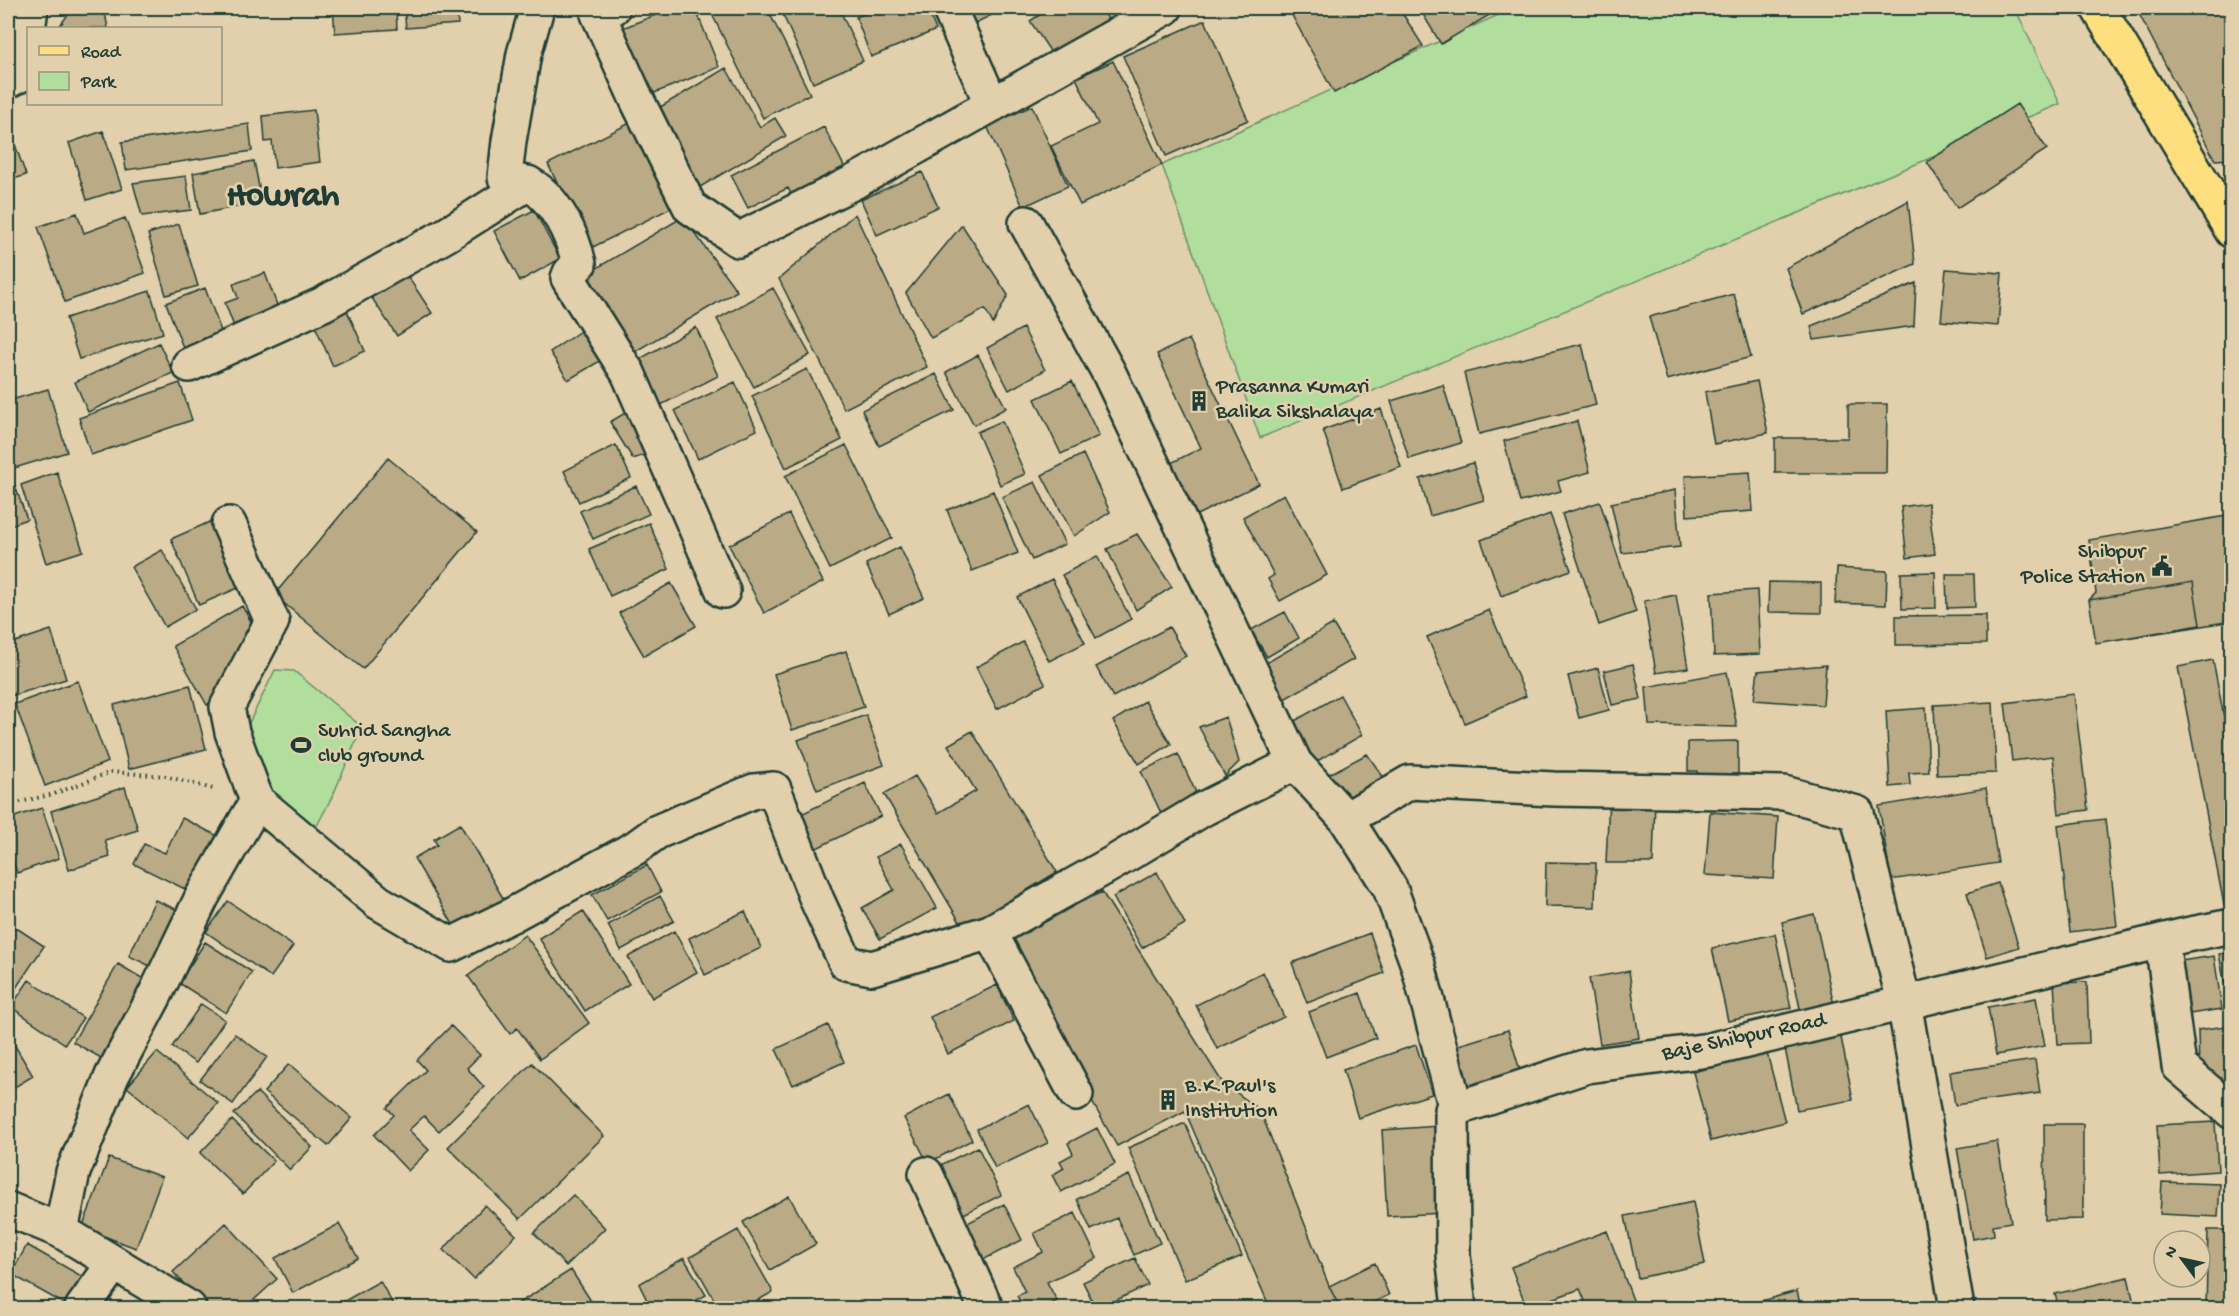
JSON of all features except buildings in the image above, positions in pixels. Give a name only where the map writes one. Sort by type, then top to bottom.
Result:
[{"type":"main road","points":[[2097,8],[2232,231]]},
{"type":"street","points":[[28,27],[31,8]]},
{"type":"street","points":[[537,8],[524,54],[505,177],[511,181],[528,183],[544,194],[563,223],[579,264],[568,278],[628,373],[723,591]]},
{"type":"street","points":[[949,8],[992,105]]},
{"type":"street","points":[[601,10],[637,100],[690,207],[738,240],[854,182],[1166,8]]},
{"type":"street","points":[[8,81],[22,75],[27,38]]},
{"type":"street","points":[[189,365],[323,304],[446,235],[528,183]]},
{"type":"street","points":[[1026,223],[1109,373],[1295,763],[1346,819],[1390,888],[1418,965],[1456,1109],[1452,1110],[1453,1255],[1459,1308]]},
{"type":"street","points":[[229,524],[272,621],[227,707],[232,732],[257,801],[378,902],[451,945],[510,916],[635,848],[657,832],[754,791],[774,789],[817,900],[846,963],[872,968],[990,932],[1203,809],[1295,763]]},
{"type":"street","points":[[1346,819],[1410,782],[1554,789],[1784,793],[1857,813],[1904,1002],[1957,1308]]},
{"type":"street","points":[[61,1231],[73,1172],[112,1076],[155,995],[202,897],[257,801]]},
{"type":"street","name":"Baje Shibpur Road","points":[[1456,1109],[1587,1066],[1709,1050],[2232,926]]},
{"type":"street","points":[[990,932],[1076,1094]]},
{"type":"street","points":[[2162,941],[2179,1066],[2232,1112]]},
{"type":"street","points":[[926,1174],[986,1308]]},
{"type":"street","points":[[8,1209],[61,1231],[189,1308]]},
{"type":"street","points":[[82,1308],[114,1263]]},
{"type":"path","points":[[8,805],[54,794],[111,772],[165,776],[257,801]]},
{"type":"green space","points":[[1514,8],[2015,8],[2060,104],[1260,438],[1162,165]]},
{"type":"green space","name":"Suhrid Sangha club ground","points":[[275,670],[294,671],[362,727],[334,793],[311,837],[269,794],[247,727]]},
{"type":"place","name":"Prasanna Kumari Balika Sikshalaya","points":[[1199,401]]},
{"type":"place","name":"Shibpur Police Station","points":[[2162,566]]},
{"type":"place","name":"Suhrid Sangha club ground","points":[[301,745]]},
{"type":"place","name":"B.K.Paul's Institution","points":[[1168,1100]]},
{"type":"district","name":"Howrah","points":[[283,198]]}]
